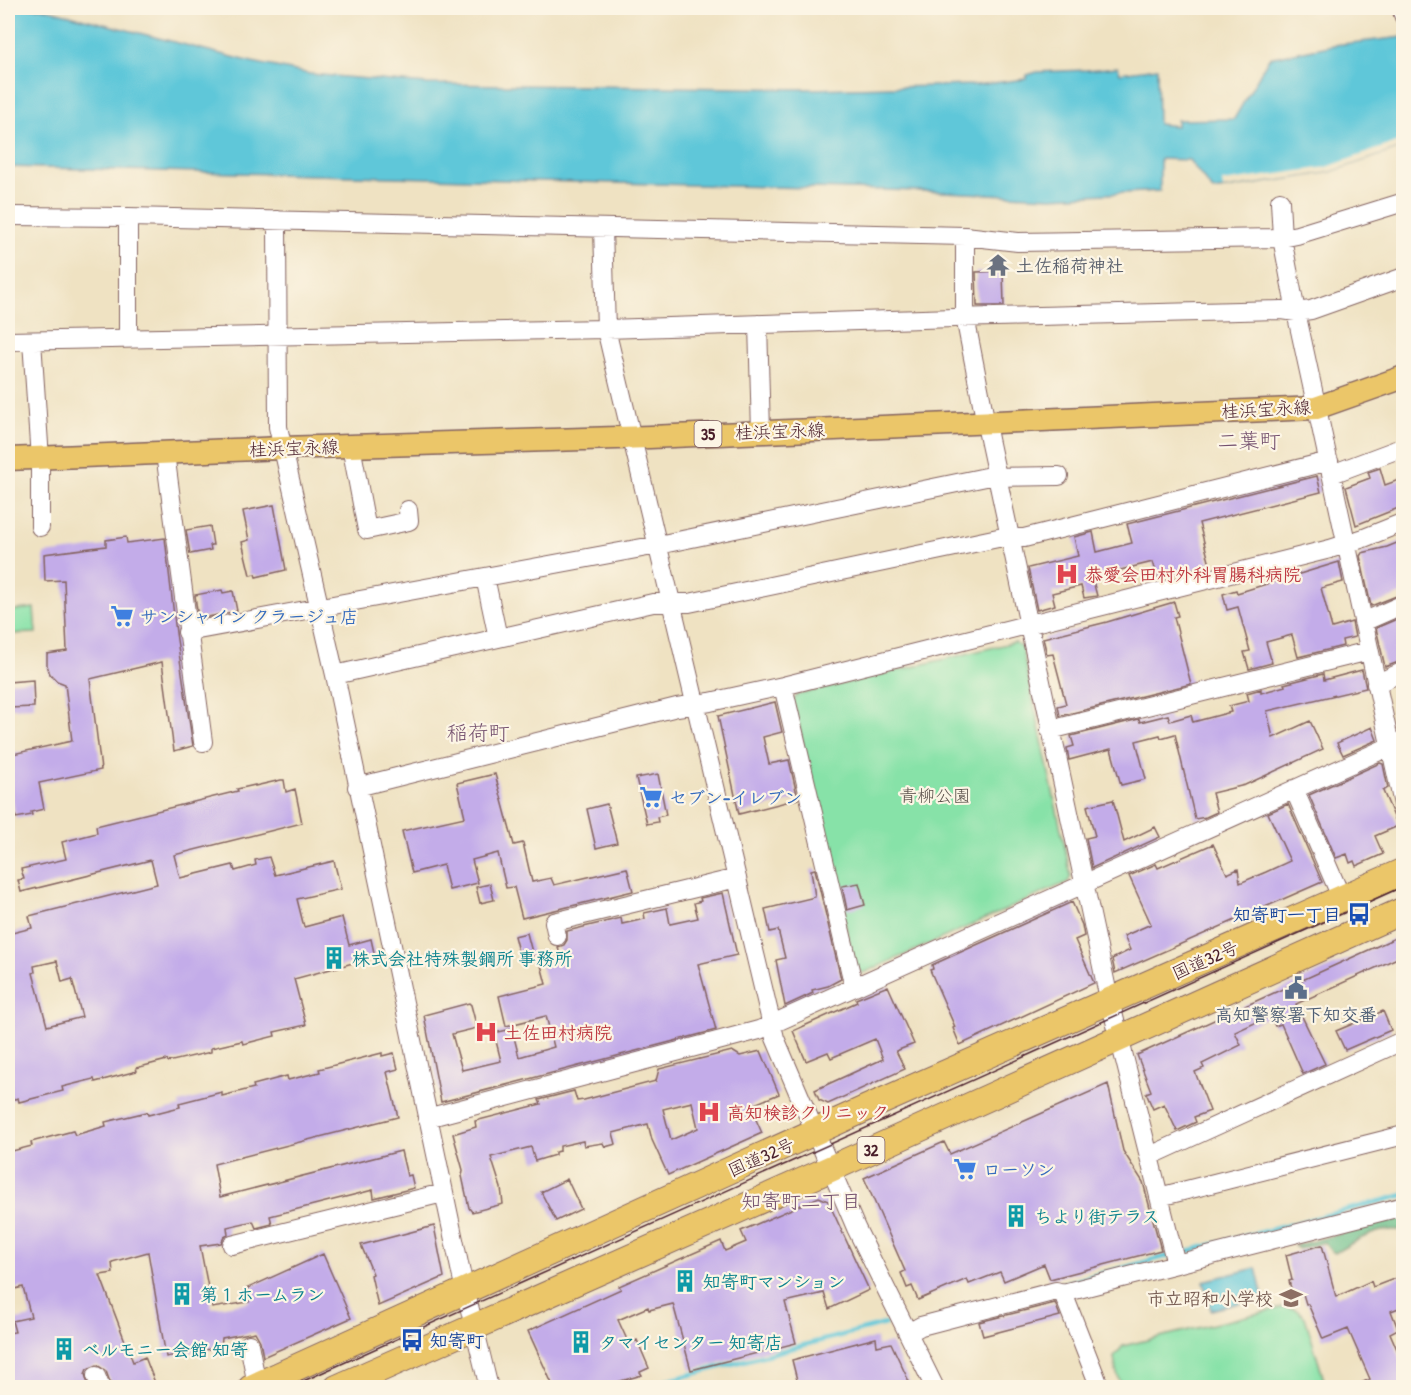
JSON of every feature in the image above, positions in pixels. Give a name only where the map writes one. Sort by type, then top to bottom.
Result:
[{"type":"highway","name":"国道32号","points":[[254,1386],[1404,871]]},
{"type":"highway","name":"国道32号","points":[[337,1388],[1404,910]]},
{"type":"main road","name":"桂浜宝永線","points":[[8,459],[633,437],[1316,408],[1404,376]]},
{"type":"street","points":[[1401,8],[1404,16]]},
{"type":"street","points":[[1281,201],[1282,238],[1296,312],[1376,684],[1397,743],[1404,809]]},
{"type":"street","points":[[8,216],[965,236],[1018,242],[1282,238],[1404,202]]},
{"type":"street","points":[[128,217],[128,339]]},
{"type":"street","points":[[276,220],[278,427],[335,675],[443,1193],[489,1388]]},
{"type":"street","points":[[603,228],[606,329],[771,1025],[856,1228],[935,1388]]},
{"type":"street","points":[[965,236],[965,317],[997,477],[1110,1003],[1176,1264]]},
{"type":"street","points":[[8,341],[606,329],[965,317],[1282,310],[1296,312],[1311,310],[1404,277]]},
{"type":"street","points":[[758,324],[761,432]]},
{"type":"street","points":[[32,341],[40,459],[40,527]]},
{"type":"street","points":[[351,446],[367,530],[409,521],[408,510]]},
{"type":"street","points":[[335,675],[653,603],[689,603],[998,538],[1024,538],[1330,468],[1404,447]]},
{"type":"street","points":[[165,453],[204,742]]},
{"type":"street","points":[[188,632],[658,545],[986,477],[1059,476]]},
{"type":"street","points":[[357,787],[677,707],[783,686],[1346,545],[1404,522]]},
{"type":"street","points":[[485,577],[498,638]]},
{"type":"street","points":[[1363,622],[1404,604]]},
{"type":"street","points":[[1050,730],[1369,651]]},
{"type":"street","points":[[1376,684],[1404,671]]},
{"type":"street","points":[[783,686],[854,987]]},
{"type":"street","points":[[427,1118],[759,1030],[1397,743]]},
{"type":"street","points":[[1294,789],[1342,899]]},
{"type":"street","points":[[557,936],[554,922],[631,912],[736,878]]},
{"type":"street","points":[[1150,1156],[1404,1040]]},
{"type":"street","points":[[1159,1197],[1404,1135]]},
{"type":"street","points":[[232,1245],[443,1193]]},
{"type":"street","points":[[908,1333],[921,1326],[1056,1291],[1063,1293],[1404,1206]]},
{"type":"street","points":[[1063,1293],[1100,1388]]},
{"type":"street","points":[[249,1344],[254,1386]]},
{"type":"green space","points":[[34,608],[36,633],[8,634],[8,611]]},
{"type":"green space","name":"青柳公園","points":[[1015,642],[1022,648],[1071,876],[1068,882],[864,973],[856,970],[793,701],[797,695]]},
{"type":"green space","points":[[1400,1218],[1403,1220],[1403,1229],[1375,1233],[1335,1253],[1325,1242],[1299,1249],[1294,1246]]},
{"type":"green space","points":[[1284,1307],[1295,1309],[1305,1317],[1326,1387],[1122,1387],[1114,1357],[1123,1346]]},
{"type":"water","points":[[8,8],[42,8],[252,62],[310,74],[427,84],[812,89],[976,85],[1026,79],[1027,75],[1037,72],[1118,67],[1120,73],[1157,68],[1158,124],[1177,126],[1177,120],[1234,119],[1269,58],[1334,45],[1403,37],[1403,147],[1330,172],[1213,191],[1189,160],[1160,159],[1160,191],[1051,197],[923,191],[8,167]]},
{"type":"water","points":[[1256,1268],[1263,1297],[1211,1310],[1203,1281]]},
{"type":"pier","points":[[1403,140],[1403,147],[1330,172],[1223,189],[1222,182],[1327,167]]},
{"type":"building","points":[[1003,271],[1004,306],[977,306],[976,272]]},
{"type":"building","points":[[1380,468],[1385,485],[1404,478],[1404,502],[1400,503],[1401,507],[1356,525],[1346,487],[1370,478],[1368,472]]},
{"type":"building","points":[[1317,476],[1321,492],[1199,523],[1210,565],[1158,578],[1153,562],[1092,577],[1097,596],[1084,598],[1081,586],[1052,593],[1055,605],[1037,610],[1028,568],[1078,556],[1074,537],[1093,532],[1097,552],[1132,543],[1127,524]]},
{"type":"building","points":[[274,505],[286,570],[256,577],[255,574],[250,575],[242,542],[249,540],[243,511]]},
{"type":"building","points":[[210,526],[213,545],[210,545],[211,550],[190,554],[186,530]]},
{"type":"building","name":"サンシャイン クラージュ店","points":[[126,537],[127,543],[165,538],[193,746],[174,751],[162,662],[90,679],[101,770],[39,783],[44,809],[31,812],[32,815],[16,818],[10,789],[8,789],[8,755],[72,741],[65,684],[57,681],[50,674],[47,665],[47,654],[67,651],[64,580],[45,581],[44,554],[106,546],[106,540]]},
{"type":"building","points":[[1404,540],[1404,593],[1371,606],[1360,556],[1362,553]]},
{"type":"building","points":[[1339,562],[1343,582],[1321,588],[1332,628],[1352,622],[1355,637],[1342,640],[1343,646],[1298,657],[1292,635],[1266,642],[1272,663],[1249,669],[1244,652],[1250,651],[1238,607],[1227,610],[1223,594],[1236,590],[1237,593]]},
{"type":"building","points":[[222,590],[223,593],[233,591],[237,611],[198,619],[195,595]]},
{"type":"building","points":[[1174,602],[1178,616],[1174,617],[1191,684],[1060,716],[1058,706],[1066,704],[1053,654],[1047,655],[1043,638]]},
{"type":"building","points":[[1404,616],[1404,660],[1385,667],[1376,628]]},
{"type":"building","points":[[1362,670],[1366,688],[1267,711],[1273,738],[1310,721],[1323,749],[1245,785],[1212,793],[1217,812],[1206,817],[1195,819],[1175,734],[1136,741],[1146,779],[1121,785],[1111,749],[1069,760],[1067,748],[1074,746],[1071,736],[1139,719],[1140,722],[1168,715],[1170,721],[1191,715],[1193,722],[1231,712],[1229,706],[1249,701],[1247,693],[1261,689],[1261,693],[1285,686],[1284,684],[1323,674],[1324,680]]},
{"type":"building","points":[[33,680],[34,707],[8,708],[8,682]]},
{"type":"building","points":[[775,702],[782,732],[763,737],[769,764],[789,760],[798,799],[739,814],[718,716]]},
{"type":"building","points":[[1372,727],[1377,740],[1343,755],[1337,743]]},
{"type":"building","points":[[1380,763],[1383,764],[1388,788],[1383,791],[1398,826],[1375,836],[1383,854],[1356,866],[1354,861],[1350,863],[1347,854],[1336,858],[1309,795]]},
{"type":"building","points":[[495,774],[514,845],[523,843],[532,882],[551,878],[554,885],[627,868],[633,891],[522,918],[514,887],[506,888],[498,853],[472,860],[478,883],[449,890],[443,865],[412,873],[402,831],[465,817],[457,783]]},
{"type":"building","name":"セブン-イレブン","points":[[658,774],[666,815],[657,817],[658,822],[647,824],[636,778]]},
{"type":"building","points":[[284,780],[286,792],[295,789],[302,823],[174,855],[180,878],[233,865],[235,871],[256,865],[255,860],[269,857],[275,875],[334,861],[341,889],[297,899],[304,927],[342,917],[349,945],[371,939],[375,957],[294,979],[306,1025],[274,1032],[275,1036],[243,1044],[242,1041],[211,1048],[211,1052],[136,1068],[137,1071],[95,1082],[94,1079],[62,1087],[63,1091],[19,1102],[18,1098],[8,1101],[8,934],[32,928],[29,916],[157,884],[151,860],[21,892],[18,880],[24,879],[21,869],[66,859],[62,842],[97,833],[96,826]],"holes":[[[57,961],[62,982],[72,979],[82,1017],[47,1026],[33,973],[35,972],[34,966]]]},
{"type":"building","points":[[1113,800],[1124,842],[1155,827],[1160,837],[1092,868],[1086,838],[1095,836],[1087,806]]},
{"type":"building","points":[[607,804],[617,843],[596,848],[587,809]]},
{"type":"building","points":[[1288,804],[1322,882],[1115,973],[1112,959],[1130,950],[1124,936],[1151,924],[1129,876],[1156,864],[1158,868],[1213,844],[1227,874],[1238,869],[1240,883],[1266,872],[1290,861],[1268,813]]},
{"type":"building","points":[[815,869],[841,979],[828,986],[812,990],[813,993],[785,1006],[776,960],[785,958],[778,930],[770,932],[765,909],[815,897],[811,870]]},
{"type":"building","points":[[859,883],[865,905],[847,910],[842,886]]},
{"type":"building","points":[[490,884],[494,900],[480,903],[476,887]]},
{"type":"building","points":[[723,893],[737,955],[698,964],[716,1030],[441,1102],[424,1015],[469,1003],[471,1005],[477,1028],[452,1034],[462,1070],[501,1061],[494,1033],[512,1029],[519,1057],[554,1047],[546,1016],[506,1026],[499,996],[546,984],[541,965],[561,960],[558,947],[564,945],[567,940],[567,931],[621,918],[622,924],[645,919],[644,913],[667,908],[670,924],[698,918],[694,903],[701,901],[700,898]]},
{"type":"building","points":[[1072,902],[1084,936],[1075,940],[1094,983],[960,1045],[953,1028],[955,1027],[930,970],[933,969],[932,965]]},
{"type":"building","points":[[527,933],[533,956],[520,959],[514,936]]},
{"type":"building","points":[[1404,934],[1404,955],[1296,1004],[1325,1064],[1303,1074],[1281,1024],[1275,1026],[1270,1016],[1235,1032],[1241,1045],[1202,1064],[1204,1068],[1195,1072],[1210,1111],[1194,1117],[1196,1122],[1177,1131],[1164,1104],[1153,1109],[1146,1093],[1151,1091],[1137,1055]]},
{"type":"building","points":[[888,986],[914,1044],[896,1051],[905,1069],[828,1104],[819,1100],[815,1090],[883,1059],[875,1039],[831,1058],[828,1052],[806,1061],[793,1031],[857,1002],[856,999]]},
{"type":"building","points":[[1383,1011],[1391,1030],[1345,1050],[1336,1031]]},
{"type":"building","points":[[732,1051],[740,1056],[761,1051],[779,1094],[750,1106],[762,1133],[668,1175],[652,1140],[648,1124],[613,1133],[616,1144],[605,1147],[603,1143],[584,1146],[583,1141],[560,1146],[560,1151],[555,1152],[555,1155],[535,1161],[531,1147],[491,1157],[501,1188],[503,1204],[472,1212],[469,1208],[462,1176],[463,1170],[453,1134],[476,1127],[475,1121],[541,1104],[539,1100],[574,1091],[577,1101],[584,1100],[656,1081],[659,1069]],"holes":[[[692,1102],[698,1128],[671,1140],[663,1109]]]},
{"type":"building","points":[[382,1053],[382,1056],[394,1053],[398,1069],[387,1072],[398,1117],[214,1164],[220,1197],[401,1151],[407,1176],[411,1175],[414,1188],[374,1198],[373,1190],[270,1216],[272,1224],[256,1228],[253,1221],[227,1227],[228,1235],[221,1243],[200,1246],[212,1308],[249,1302],[246,1289],[323,1254],[351,1318],[263,1357],[260,1341],[255,1332],[222,1338],[221,1347],[166,1357],[148,1252],[112,1262],[113,1273],[100,1275],[133,1362],[145,1357],[157,1388],[112,1388],[106,1371],[97,1365],[87,1369],[85,1374],[89,1388],[8,1388],[8,1333],[15,1332],[12,1321],[31,1317],[23,1287],[8,1291],[8,1152],[32,1146],[31,1142],[73,1131],[75,1135],[106,1126],[105,1122],[147,1112],[148,1115],[180,1107],[179,1103],[222,1092],[222,1096],[254,1088],[253,1085],[287,1076],[288,1080],[320,1072],[319,1069]]},
{"type":"building","name":"ちより街テラス","points":[[1108,1084],[1123,1151],[1143,1182],[1161,1250],[1050,1279],[1044,1264],[1004,1281],[1000,1272],[969,1284],[967,1279],[918,1300],[912,1286],[907,1288],[901,1273],[905,1271],[864,1178],[944,1142],[950,1154]]},
{"type":"building","points":[[567,1179],[581,1209],[556,1221],[541,1192]]},
{"type":"building","points":[[819,1197],[828,1201],[869,1290],[829,1309],[824,1293],[785,1302],[796,1343],[691,1370],[673,1304],[649,1310],[648,1307],[618,1320],[629,1344],[637,1340],[649,1368],[640,1372],[642,1375],[596,1388],[554,1388],[528,1331],[621,1289],[619,1286],[721,1241],[725,1251],[746,1242],[741,1231]]},
{"type":"building","points":[[434,1226],[444,1277],[378,1306],[371,1275],[373,1274],[361,1245]]},
{"type":"building","points":[[1322,1245],[1336,1297],[1371,1281],[1373,1287],[1404,1275],[1404,1306],[1391,1311],[1398,1329],[1390,1333],[1402,1361],[1400,1361],[1404,1369],[1404,1388],[1350,1388],[1370,1379],[1348,1329],[1323,1339],[1303,1294],[1293,1296],[1286,1255]]},
{"type":"building","points":[[1055,1303],[1060,1316],[983,1336],[979,1322]]},
{"type":"building","points":[[876,1338],[877,1346],[891,1343],[912,1388],[799,1388],[792,1360]]},
{"type":"waterway","points":[[1177,1254],[1404,1195]]},
{"type":"waterway","points":[[1058,1285],[1168,1256]]},
{"type":"waterway","points":[[639,1388],[885,1324]]},
{"type":"tram line","points":[[288,1388],[1404,886]]},
{"type":"place","name":"土佐稲荷神社","points":[[998,265]]},
{"type":"place","name":"恭愛会田村外科胃腸科病院","points":[[1067,574]]},
{"type":"place","name":"サンシャイン クラージュ店","points":[[122,616]]},
{"type":"place","name":"セブン-イレブン","points":[[651,797]]},
{"type":"place","name":"知寄町一丁目","points":[[1359,914]]},
{"type":"place","name":"株式会社特殊製鋼所 事務所","points":[[334,958]]},
{"type":"place","name":"高知警察署下知交番","points":[[1296,988]]},
{"type":"place","name":"土佐田村病院","points":[[486,1032]]},
{"type":"place","name":"高知検診クリニック","points":[[709,1112]]},
{"type":"place","name":"ローソン","points":[[965,1169]]},
{"type":"place","name":"ちより街テラス","points":[[1016,1216]]},
{"type":"place","name":"知寄町マンション","points":[[685,1281]]},
{"type":"place","name":"第１ホームラン","points":[[182,1294]]},
{"type":"place","name":"市立昭和小学校","points":[[1291,1298]]},
{"type":"place","name":"知寄町","points":[[412,1340]]},
{"type":"place","name":"タマイセンター 知寄店","points":[[581,1342]]},
{"type":"place","name":"ベルモニー会館 知寄","points":[[64,1349]]},
{"type":"district","name":"二葉町","points":[[1249,440]]},
{"type":"district","name":"稲荷町","points":[[478,732]]},
{"type":"district","name":"知寄町二丁目","points":[[801,1200]]}]
